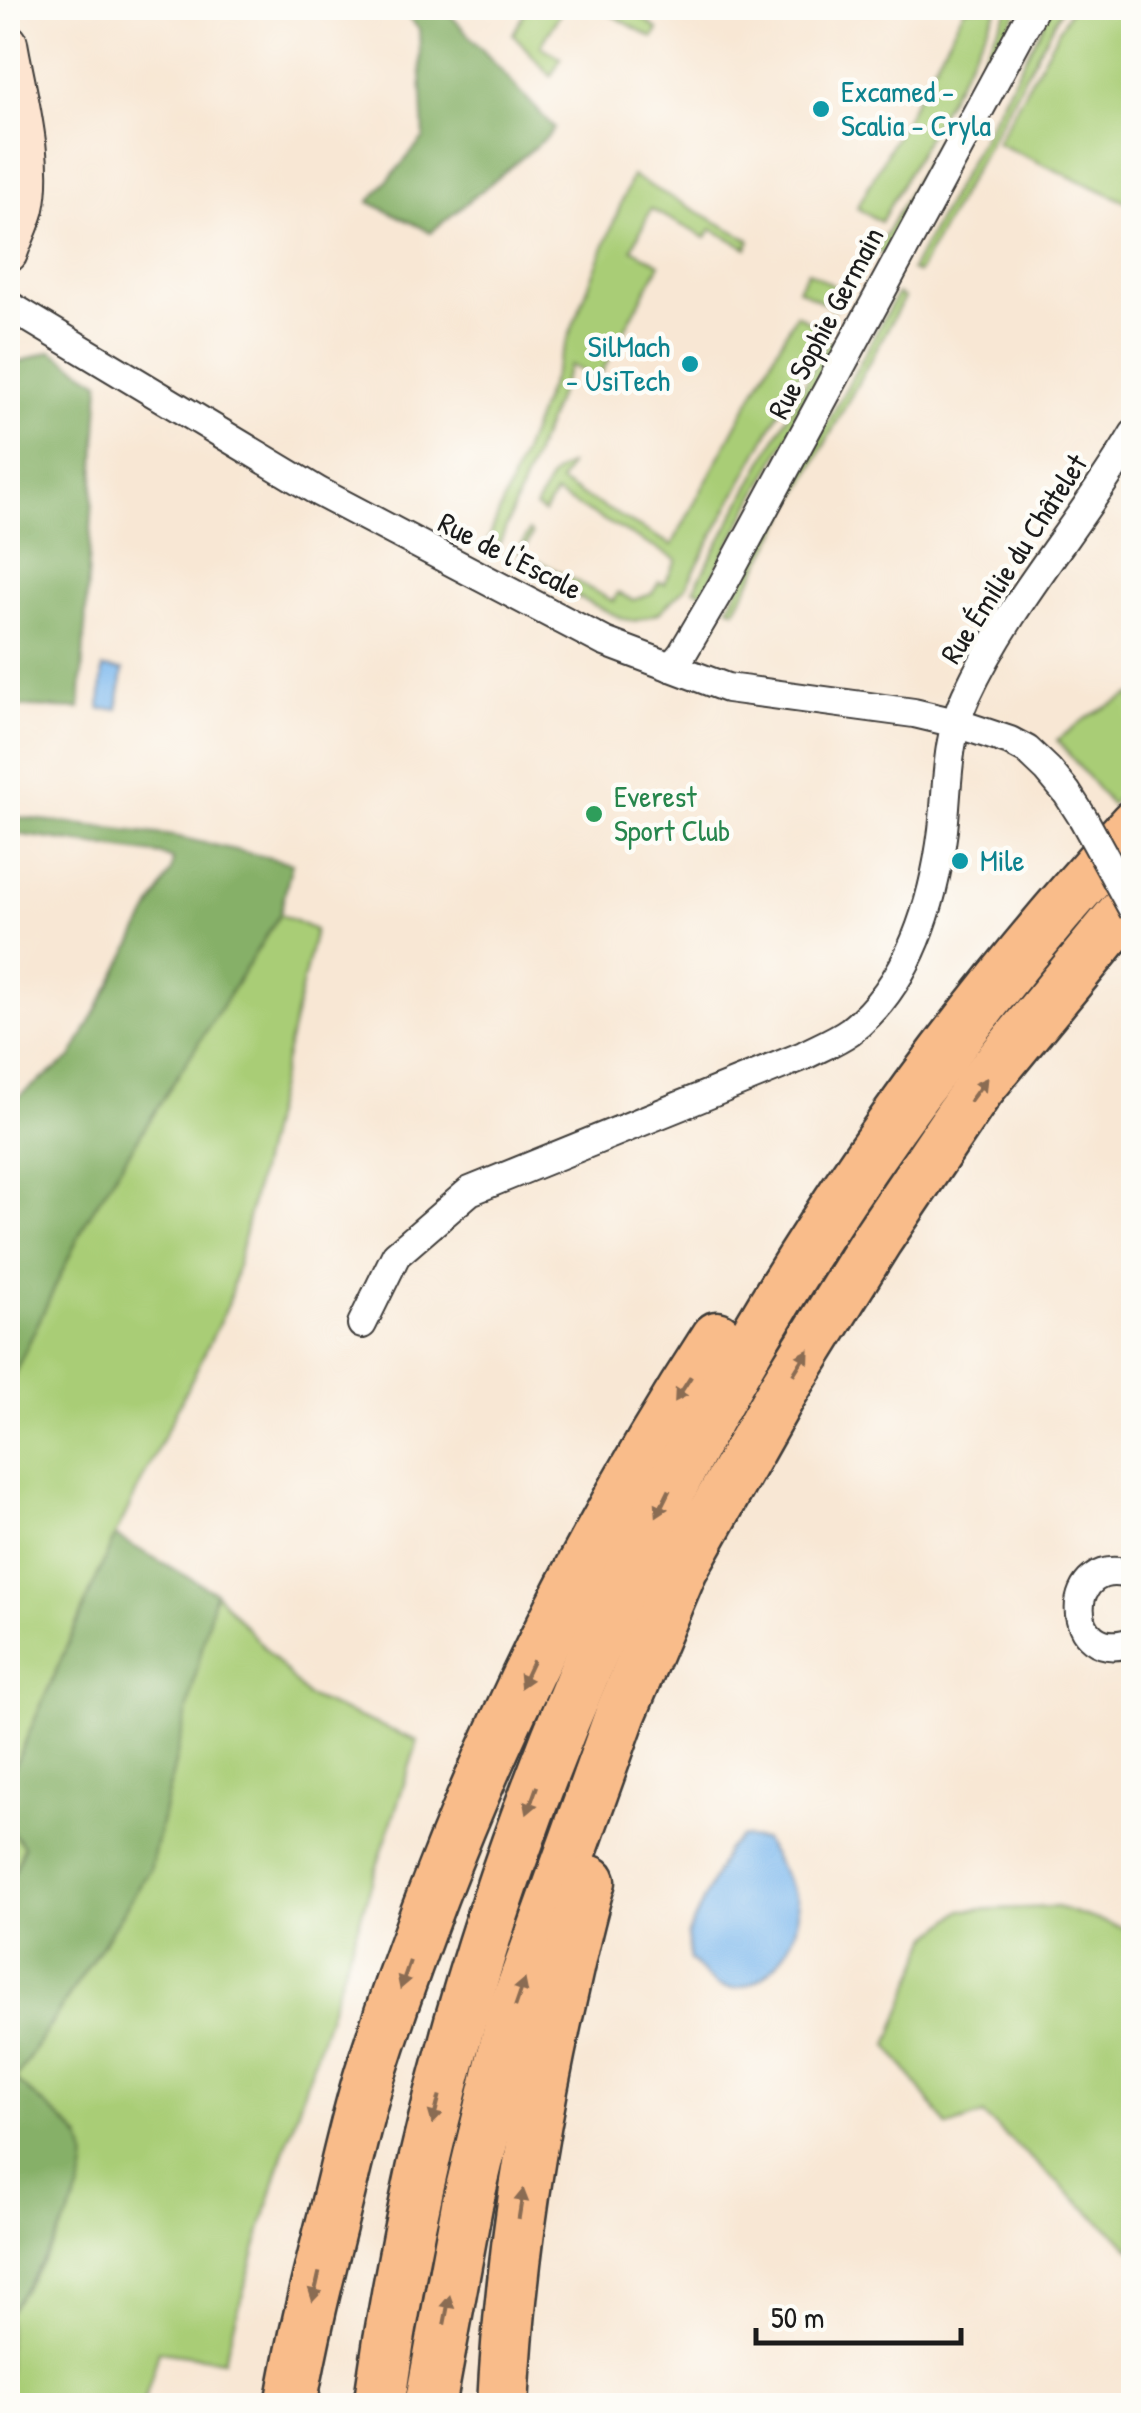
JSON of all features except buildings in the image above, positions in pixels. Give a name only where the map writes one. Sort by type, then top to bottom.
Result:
[{"type":"highway","points":[[380,2406],[405,2248],[456,2028],[492,1912],[567,1708],[611,1608],[709,1414],[821,1227],[873,1149],[945,1048],[1076,888],[1134,825]]},
{"type":"highway","points":[[430,2406],[467,2205],[513,2013],[621,1713],[682,1569],[732,1476],[876,1240],[979,1088],[1134,900]]},
{"type":"highway","points":[[291,2406],[316,2284],[369,2077],[428,1908],[506,1718],[591,1546],[666,1415],[749,1288],[873,1149]]},
{"type":"highway","points":[[502,2406],[520,2203],[586,1893],[621,1780],[654,1699],[732,1476]]},
{"type":"street","name":"Rue Sophie Germain","points":[[671,667],[722,586],[1034,8]]},
{"type":"street","points":[[8,43],[27,160],[25,208],[8,253]]},
{"type":"street","name":"Rue de l'Escale","points":[[8,305],[336,501],[605,642],[727,688],[914,713],[956,723],[1027,750],[1068,793],[1134,911]]},
{"type":"street","name":"Rue Émilie du Châtelet","points":[[362,1324],[396,1255],[470,1191],[803,1056],[850,1031],[893,985],[922,925],[943,832],[956,723],[965,698],[1020,602],[1134,434]]},
{"type":"street","points":[[1134,1576],[1112,1571],[1090,1580],[1079,1601],[1078,1613],[1082,1624],[1098,1641],[1120,1645],[1134,1641]]},
{"type":"green space","points":[[399,8],[444,8],[554,128],[431,232],[369,202],[424,138],[419,29]]},
{"type":"green space","points":[[527,8],[563,8],[541,46],[561,58],[551,76],[513,34]]},
{"type":"green space","points":[[599,8],[630,8],[658,30],[653,38]]},
{"type":"green space","points":[[965,8],[998,8],[881,222],[857,208]]},
{"type":"green space","points":[[1009,8],[1019,8],[885,255],[877,251]]},
{"type":"green space","points":[[1052,8],[1062,8],[918,273],[911,270]]},
{"type":"green space","points":[[1071,8],[1133,8],[1133,205],[996,143]]},
{"type":"green space","points":[[632,176],[750,240],[747,248],[711,229],[706,238],[651,209],[632,249],[660,264],[598,379],[570,365],[495,555],[484,551]]},
{"type":"green space","points":[[808,271],[844,292],[835,309],[798,289]]},
{"type":"green space","points":[[897,294],[904,298],[735,610],[728,607]]},
{"type":"green space","points":[[796,314],[823,330],[685,588],[659,613],[635,621],[623,619],[530,574],[519,551],[529,531],[532,535],[523,553],[613,601],[618,593],[633,600],[652,594],[659,582],[664,584],[677,560],[555,494],[544,513],[536,508],[545,488],[557,472],[569,465],[560,483],[672,545]]},
{"type":"green space","points":[[828,341],[837,345],[703,593],[694,589]]},
{"type":"green space","points":[[51,351],[100,382],[80,709],[8,706],[8,366]]},
{"type":"green space","points":[[1133,694],[1133,781],[1111,805],[1057,740],[1089,716]]},
{"type":"green space","points":[[8,816],[174,836],[292,863],[280,914],[87,1219],[8,1387],[8,1104],[71,1058],[171,871],[173,859],[8,833]]},
{"type":"green space","points":[[280,914],[315,930],[228,1305],[115,1536],[8,1781],[8,1387],[87,1219]]},
{"type":"green space","points":[[115,1536],[215,1592],[150,1870],[15,2079],[71,2128],[85,2154],[84,2176],[76,2201],[8,2314],[8,1889],[24,1846],[8,1828],[8,1781]]},
{"type":"green space","points":[[215,1592],[307,1696],[418,1741],[281,2161],[224,2360],[159,2351],[143,2405],[8,2405],[8,2314],[71,2211],[81,2138],[15,2080],[150,1870]]},
{"type":"green space","points":[[8,1828],[24,1846],[8,1889]]},
{"type":"green space","points":[[1057,1907],[1133,1931],[1133,2251],[983,2115],[948,2127],[888,2045],[929,1938],[962,1910]]},
{"type":"water","points":[[103,668],[123,670],[118,709],[100,709]]},
{"type":"water","points":[[741,1837],[764,1840],[795,1895],[798,1917],[787,1949],[777,1964],[750,1984],[735,1988],[715,1984],[690,1960],[687,1936],[727,1849]]},
{"type":"place","name":"Excamed - Scalia - Cryla","points":[[821,109]]},
{"type":"place","name":"SilMach - UsiTech","points":[[690,364]]},
{"type":"place","name":"Everest Sport Club","points":[[594,814]]},
{"type":"place","name":"Mile","points":[[960,861]]}]
